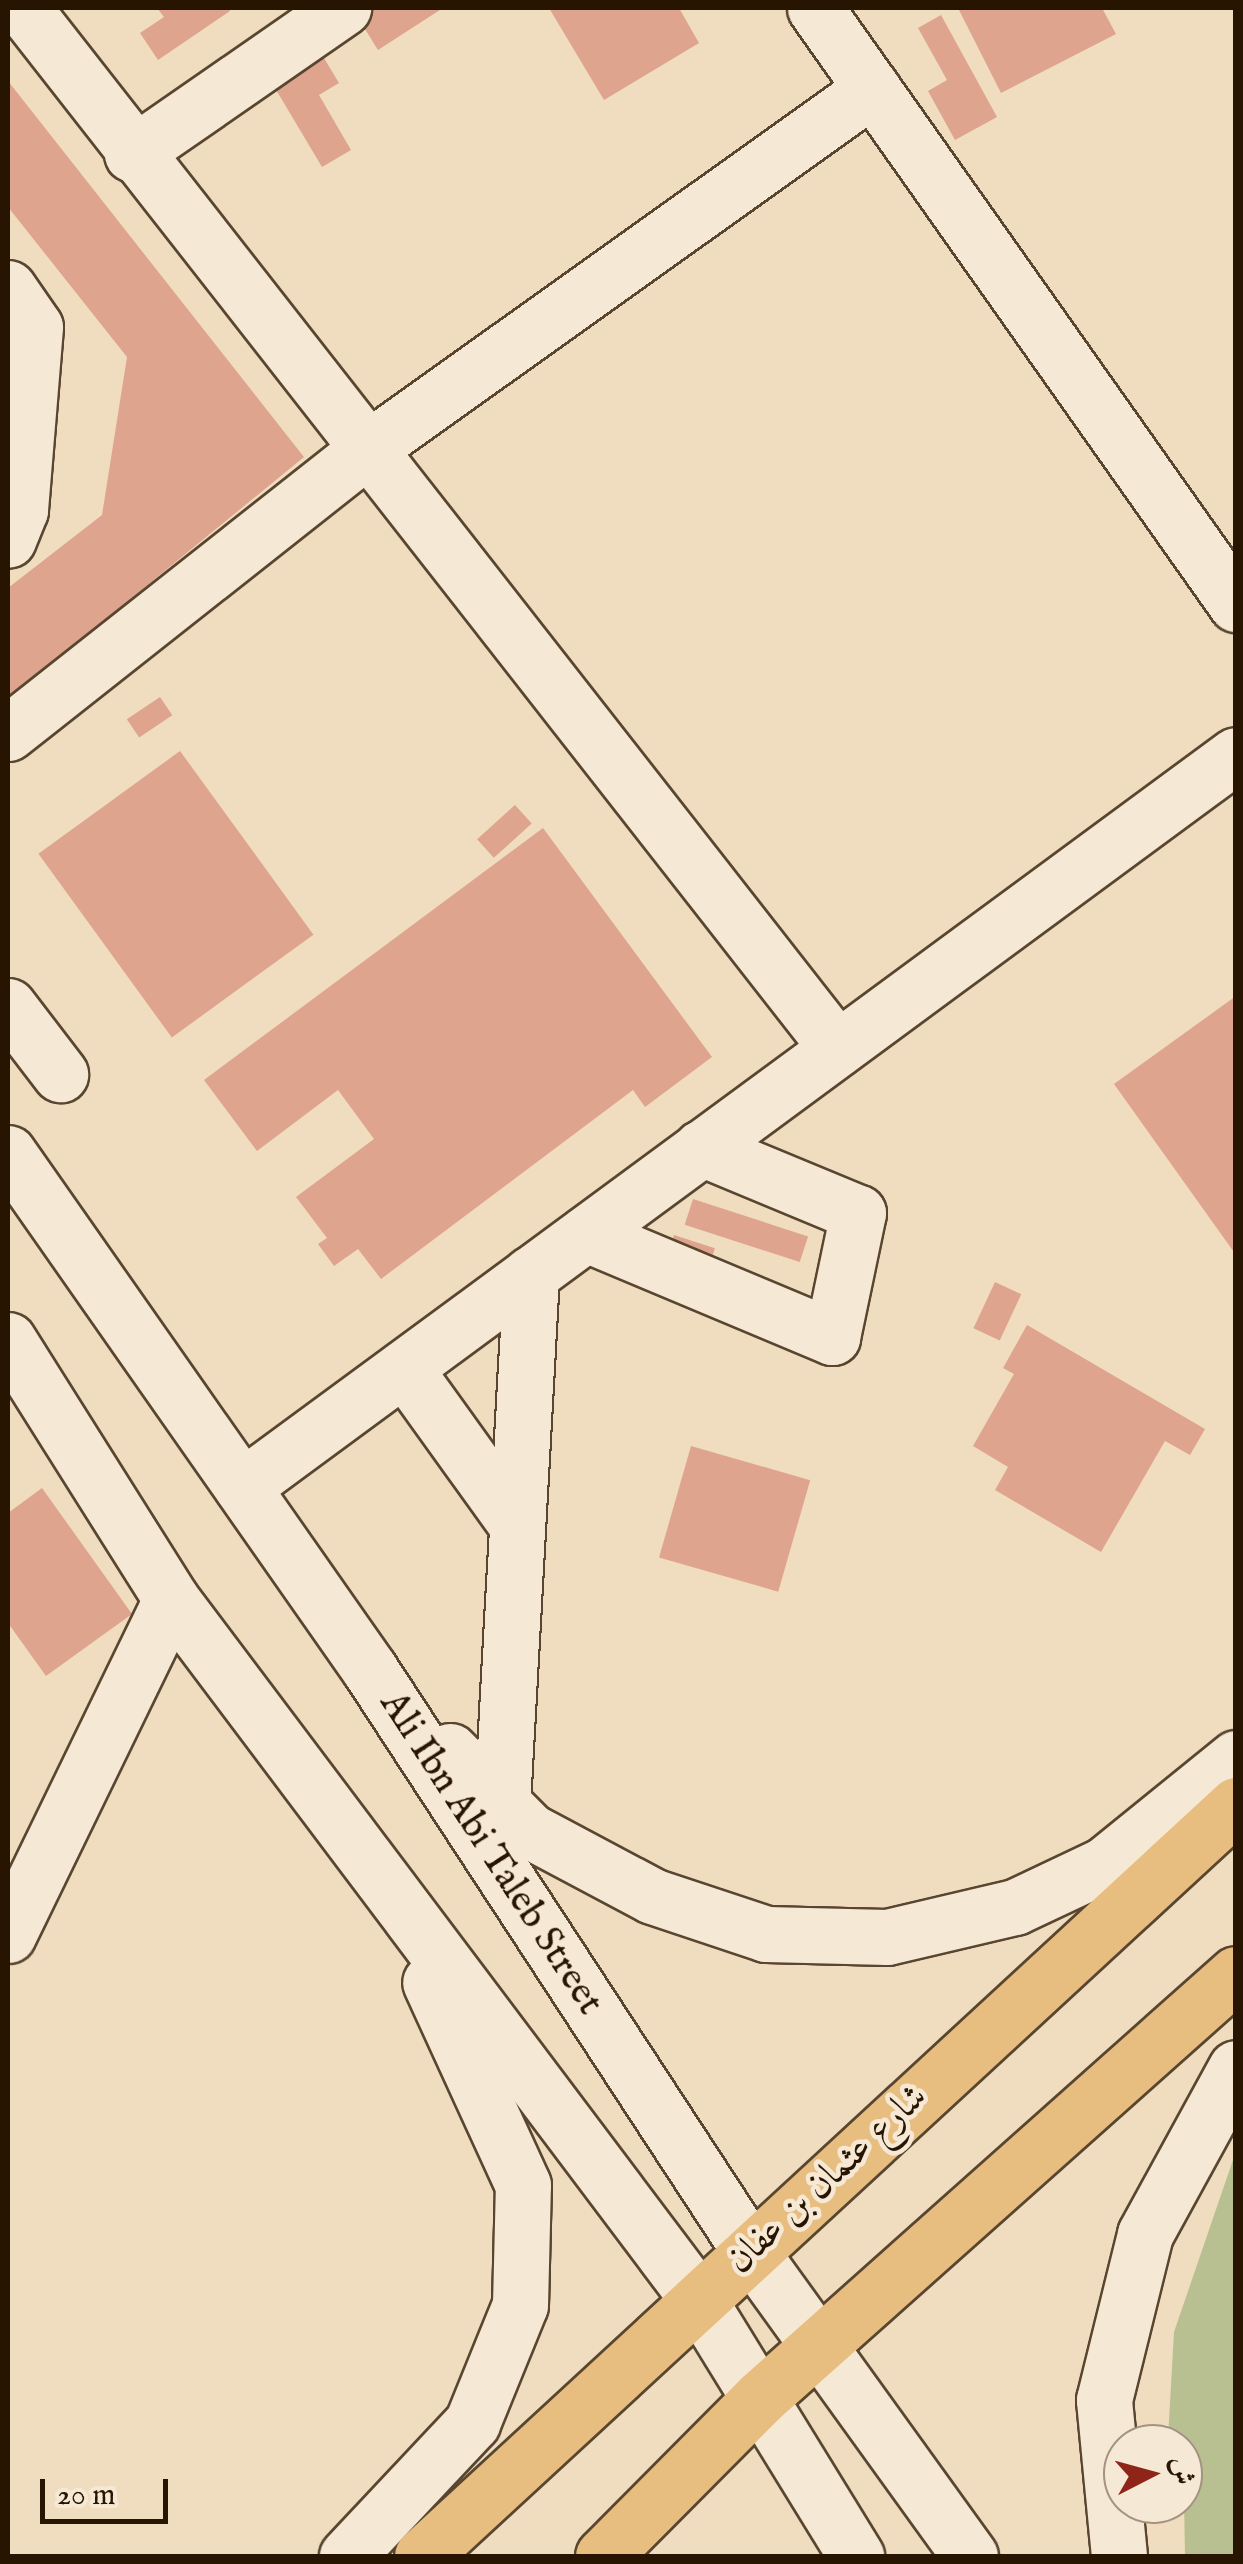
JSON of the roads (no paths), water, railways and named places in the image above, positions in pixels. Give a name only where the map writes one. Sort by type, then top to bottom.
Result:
[{"type":"main road","name":"شارع عثمان بن عفان","points":[[422,2556],[1236,1805]]},
{"type":"main road","points":[[602,2556],[761,2397],[1236,1974]]},
{"type":"street","points":[[23,8],[132,154],[837,1048]]},
{"type":"street","points":[[132,154],[343,8]]},
{"type":"street","points":[[825,11],[872,89],[1236,604]]},
{"type":"street","points":[[8,734],[366,450],[872,89]]},
{"type":"street","points":[[8,288],[35,327],[20,510],[8,540]]},
{"type":"street","points":[[242,1487],[1236,755]]},
{"type":"street","points":[[8,1006],[60,1074]]},
{"type":"street","points":[[586,1234],[832,1337],[858,1213],[702,1148]]},
{"type":"street","name":"Ali Ibn Abi Taleb Street","points":[[8,1153],[370,1670],[750,2252],[970,2556]]},
{"type":"street","points":[[502,1803],[531,1274]]},
{"type":"street","points":[[8,1340],[171,1599],[698,2300],[856,2556]]},
{"type":"street","points":[[404,1368],[517,1525]]},
{"type":"street","points":[[8,1935],[171,1599]]},
{"type":"street","points":[[370,1670],[530,1831],[652,1896],[766,1934],[887,1937],[1015,1908],[1104,1865],[1236,1758]]},
{"type":"street","points":[[347,2556],[472,2424],[498,2371],[520,2304],[523,2186],[452,2024],[348,1830]]},
{"type":"street","points":[[1119,2556],[1104,2400],[1144,2234],[1236,2068]]}]
